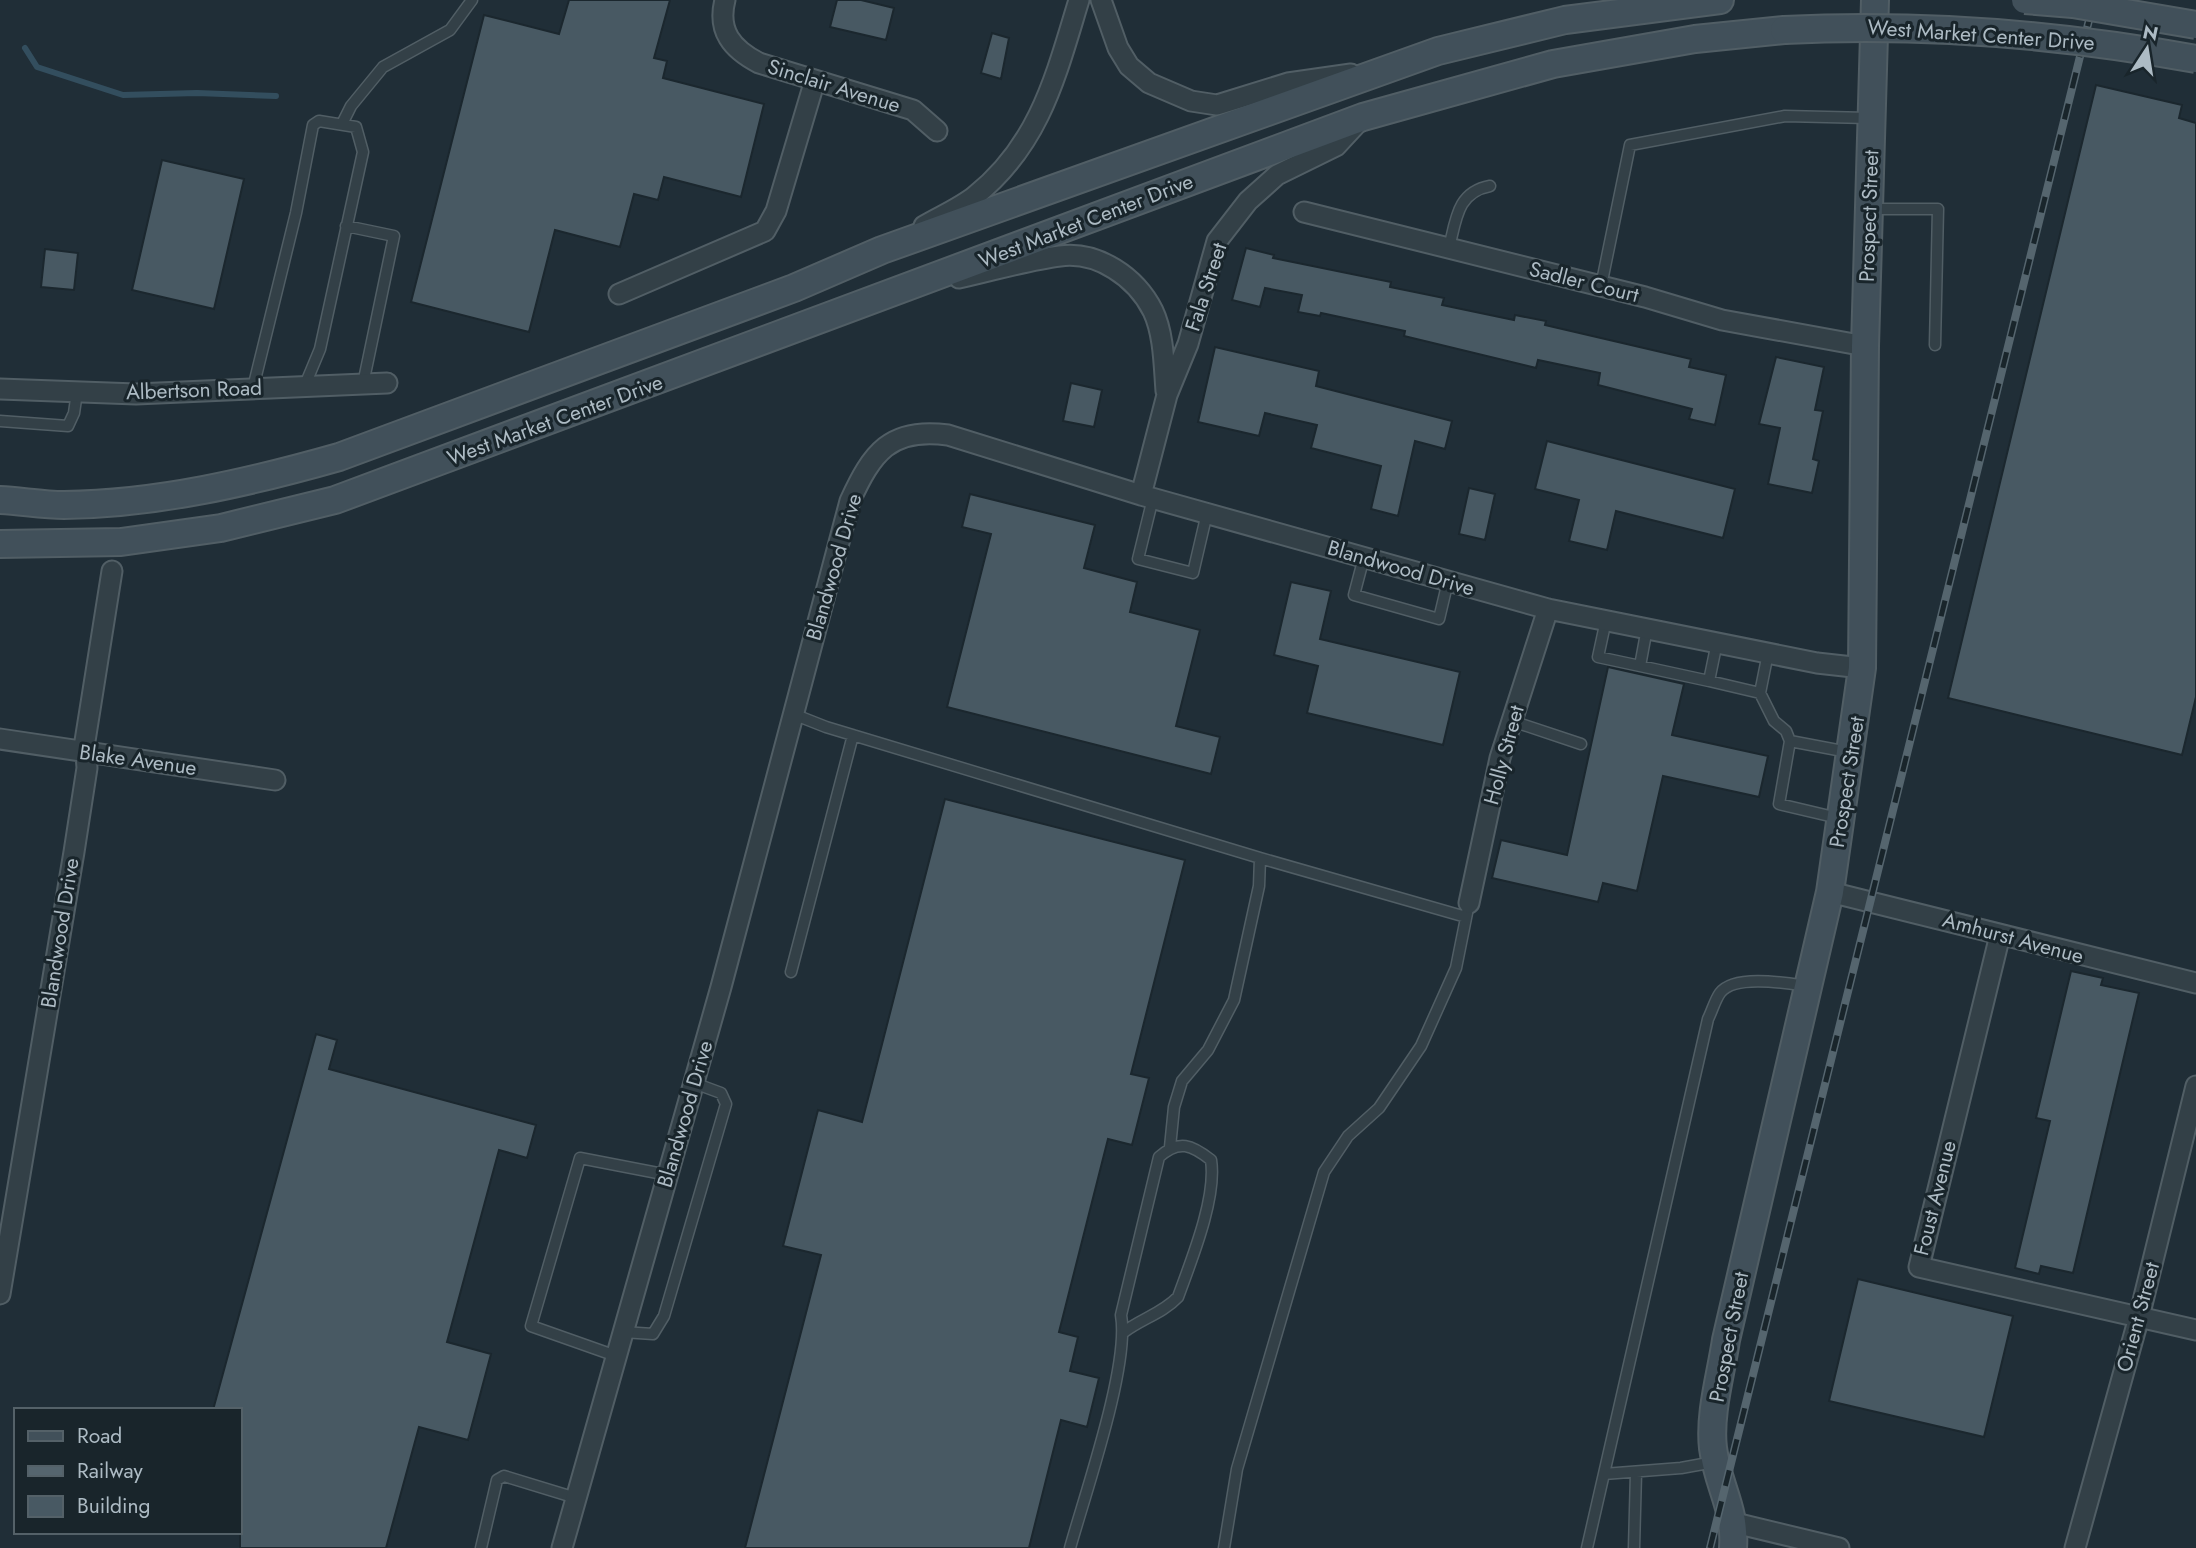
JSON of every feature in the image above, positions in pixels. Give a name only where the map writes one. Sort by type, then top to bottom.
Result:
[{"type":"main road","name":"West Market Center Drive","points":[[0,500],[64,505],[136,500],[263,478],[314,464],[794,288],[883,250],[1438,51],[1565,20],[1720,0]]},
{"type":"main road","name":"Prospect Street","points":[[1734,1536],[1712,1444],[1715,1407],[1726,1340],[1830,892],[1852,753],[1862,668],[1865,346],[1875,0]]},
{"type":"main road","name":"West Market Center Drive","points":[[2025,0],[2073,4],[2196,25]]},
{"type":"main road","name":"West Market Center Drive","points":[[0,544],[121,542],[196,532],[335,500],[1363,117],[1553,64],[1695,39],[1784,30],[1902,27],[2026,34],[2196,59]]},
{"type":"street","name":"Sinclair Avenue","points":[[725,0],[722,11],[729,42],[740,53],[759,62],[913,110],[937,131]]},
{"type":"street","points":[[883,250],[974,197],[1015,158],[1046,106],[1079,0]]},
{"type":"street","points":[[1101,0],[1114,37],[1129,66],[1149,83],[1191,101],[1217,104],[1288,82],[1390,68]]},
{"type":"street","points":[[619,294],[765,231],[776,211],[815,80]]},
{"type":"street","name":"Fala Street","points":[[1147,496],[1167,395],[1188,344],[1217,241],[1248,201],[1277,175],[1336,146],[1363,117]]},
{"type":"street","name":"Sadler Court","points":[[1304,212],[1601,286],[1723,320],[1865,346]]},
{"type":"street","name":"Fala Street","points":[[901,290],[1063,255],[1099,261],[1119,270],[1153,311],[1163,352],[1167,395]]},
{"type":"street","name":"Albertson Road","points":[[0,389],[135,394],[305,384],[387,383]]},
{"type":"street","name":"Blandwood Drive","points":[[562,1548],[694,1083],[850,501],[867,464],[901,437],[923,431],[948,435],[1147,496],[1548,609],[1817,663],[1862,668]]},
{"type":"street","name":"Blandwood Drive","points":[[0,1294],[87,768],[86,752],[111,571]]},
{"type":"street","name":"Holly Street","points":[[1467,910],[1500,758],[1548,609]]},
{"type":"street","name":"Blake Avenue","points":[[0,739],[275,780]]},
{"type":"street","name":"Amhurst Avenue","points":[[1830,892],[2196,983]]},
{"type":"street","name":"Foust Avenue","points":[[2000,934],[1919,1267],[2196,1330]]},
{"type":"street","name":"Orient Street","points":[[2076,1548],[2139,1317],[2196,1086]]},
{"type":"street","points":[[1734,1536],[1839,1548]]},
{"type":"lane","points":[[342,124],[351,106],[383,67],[450,30],[472,0]]},
{"type":"lane","points":[[1601,286],[1630,145],[1785,116],[1871,117]]},
{"type":"lane","points":[[253,388],[299,199],[313,125],[319,121],[356,127],[363,152],[320,349],[305,384]]},
{"type":"lane","points":[[1449,248],[1459,207],[1476,189],[1490,186]]},
{"type":"lane","points":[[1869,209],[1938,209],[1935,345]]},
{"type":"lane","points":[[346,226],[394,236],[363,384]]},
{"type":"lane","points":[[0,421],[68,426],[74,413],[77,391]]},
{"type":"lane","points":[[1147,496],[1138,559],[1193,573],[1207,513]]},
{"type":"lane","points":[[1364,557],[1354,595],[1439,619],[1448,581]]},
{"type":"lane","points":[[1606,620],[1598,657],[1760,693]]},
{"type":"lane","points":[[1640,666],[1647,628]]},
{"type":"lane","points":[[1709,681],[1717,642]]},
{"type":"lane","points":[[1768,653],[1760,693],[1774,721],[1786,731],[1790,741],[1779,804],[1842,818]]},
{"type":"lane","points":[[793,714],[853,735],[1260,858],[1467,910],[1456,968],[1421,1046],[1379,1108],[1348,1136],[1324,1172],[1237,1469],[1224,1548]]},
{"type":"lane","points":[[1512,721],[1581,744]]},
{"type":"lane","points":[[791,972],[853,735]]},
{"type":"lane","points":[[1790,741],[1852,753]]},
{"type":"lane","points":[[1170,1147],[1174,1107],[1182,1081],[1208,1050],[1234,1000],[1259,886],[1260,858]]},
{"type":"lane","points":[[1587,1548],[1708,1019],[1721,992],[1731,985],[1770,981],[1807,986]]},
{"type":"lane","points":[[623,1332],[653,1334],[664,1316],[726,1104],[721,1093],[694,1083]]},
{"type":"lane","points":[[1070,1548],[1111,1398],[1124,1332],[1121,1315],[1159,1157],[1170,1147],[1182,1144],[1195,1147],[1211,1160],[1213,1172],[1207,1204],[1178,1297],[1167,1308],[1138,1321],[1124,1332]]},
{"type":"lane","points":[[616,1356],[531,1326],[580,1158],[668,1175]]},
{"type":"lane","points":[[1604,1474],[1636,1473],[1715,1462]]},
{"type":"lane","points":[[1634,1548],[1636,1473]]},
{"type":"lane","points":[[481,1548],[497,1480],[503,1476],[576,1498]]},
{"type":"building","points":[[569,0],[670,0],[654,58],[667,61],[663,78],[764,104],[741,197],[664,177],[658,200],[634,194],[620,247],[555,230],[529,332],[411,302],[484,15],[559,34]]},
{"type":"building","points":[[837,0],[861,0],[894,8],[886,40],[830,27]]},
{"type":"building","points":[[992,33],[1009,38],[1001,79],[981,73]]},
{"type":"building","points":[[2096,85],[2182,105],[2179,118],[2196,123],[2196,697],[2182,755],[1948,698]]},
{"type":"building","points":[[162,160],[244,179],[214,309],[132,290]]},
{"type":"building","points":[[1246,248],[1274,255],[1273,258],[1391,282],[1390,287],[1444,298],[1442,305],[1514,320],[1515,315],[1546,321],[1545,325],[1691,359],[1689,367],[1726,375],[1715,425],[1689,419],[1692,409],[1598,385],[1600,373],[1538,360],[1536,368],[1404,336],[1405,331],[1321,313],[1320,316],[1298,312],[1302,295],[1265,288],[1260,307],[1232,300]]},
{"type":"building","points":[[45,249],[78,253],[74,290],[41,287]]},
{"type":"building","points":[[1215,347],[1319,371],[1316,386],[1452,421],[1445,449],[1415,441],[1398,516],[1371,509],[1381,466],[1311,448],[1317,425],[1265,413],[1259,436],[1198,422]]},
{"type":"building","points":[[1776,357],[1824,367],[1815,410],[1823,411],[1813,459],[1819,461],[1812,493],[1768,484],[1780,428],[1759,424]]},
{"type":"building","points":[[1071,383],[1102,390],[1094,427],[1063,421]]},
{"type":"building","points":[[1547,441],[1735,489],[1723,538],[1616,511],[1607,550],[1569,541],[1579,500],[1535,489]]},
{"type":"building","points":[[1469,488],[1495,494],[1485,540],[1459,534]]},
{"type":"building","points":[[970,494],[1095,525],[1084,568],[1137,582],[1130,612],[1200,630],[1176,726],[1220,737],[1211,774],[947,707],[991,534],[962,527]]},
{"type":"building","points":[[1291,582],[1331,591],[1320,639],[1460,672],[1443,745],[1307,713],[1318,666],[1274,655]]},
{"type":"building","points":[[1608,667],[1684,684],[1672,735],[1768,756],[1759,797],[1663,776],[1637,891],[1603,883],[1598,902],[1492,878],[1501,840],[1567,855]]},
{"type":"building","points":[[945,799],[1185,860],[1131,1074],[1149,1078],[1132,1145],[1108,1139],[1059,1332],[1078,1337],[1070,1371],[1099,1378],[1087,1427],[1061,1420],[1029,1548],[745,1548],[821,1255],[783,1246],[818,1110],[862,1122]]},
{"type":"building","points":[[2071,971],[2103,978],[2101,985],[2139,993],[2073,1273],[2041,1266],[2039,1274],[2015,1268],[2050,1121],[2036,1118]]},
{"type":"building","points":[[316,1034],[337,1040],[329,1069],[536,1125],[527,1158],[499,1150],[447,1342],[491,1354],[468,1440],[419,1427],[386,1548],[240,1548],[242,1408],[214,1408]]},
{"type":"building","points":[[1858,1279],[2013,1316],[1984,1437],[1829,1401]]},
{"type":"waterway","points":[[25,48],[37,67],[123,95],[197,93],[276,96]]},
{"type":"railway","points":[[1710,1548],[2094,0]]}]
